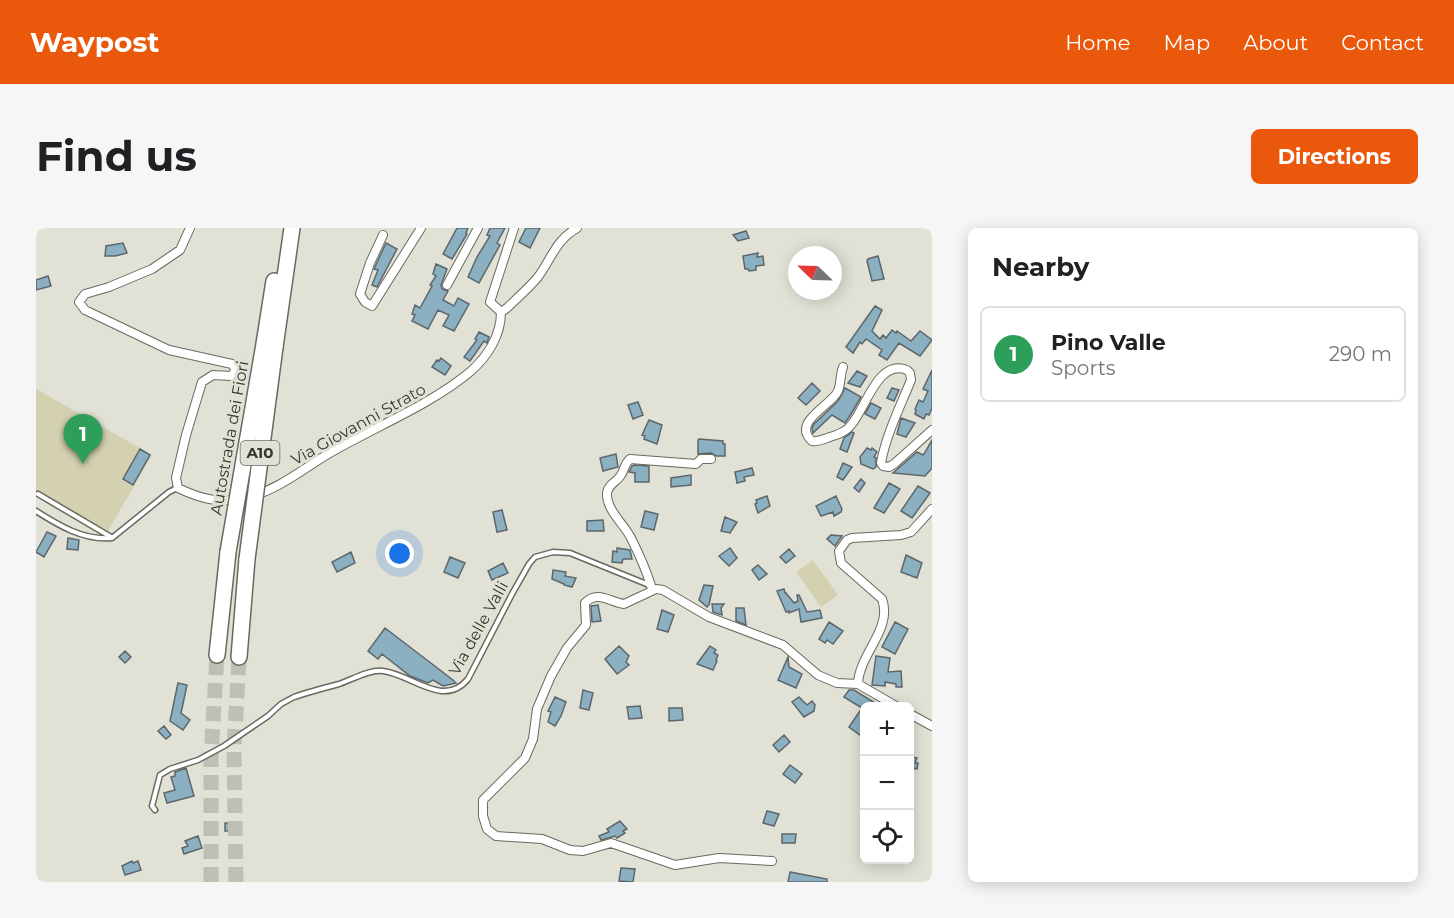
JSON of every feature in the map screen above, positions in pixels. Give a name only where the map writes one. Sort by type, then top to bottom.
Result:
[{"type":"highway","name":"Autostrada dei Fiori","points":[[239,657],[247,559],[282,228]]},
{"type":"highway","name":"Autostrada dei Fiori","points":[[217,655],[228,552],[292,228]]},
{"type":"street","points":[[178,488],[176,478],[202,382],[213,375],[231,376],[236,370],[232,364],[169,350],[85,310],[79,302],[86,294],[152,269],[180,250],[190,228]]},
{"type":"street","points":[[383,235],[370,263],[360,294],[364,302],[372,306],[421,228]]},
{"type":"street","points":[[447,285],[478,228]]},
{"type":"street","points":[[514,228],[490,302],[501,312],[538,277],[555,247],[567,234],[577,228]]},
{"type":"street","name":"Via Giovanni Strato","points":[[178,488],[200,499],[223,501],[249,497],[277,486],[329,453],[446,390],[473,370],[493,344],[501,323],[501,312]]},
{"type":"street","points":[[843,367],[838,391],[812,417],[806,428],[812,441],[816,442],[835,435],[851,426],[872,389],[887,370],[897,367],[907,370],[911,380],[883,456],[881,463],[883,466],[889,467],[894,464],[932,430]]},
{"type":"street","points":[[711,459],[701,459],[696,464],[630,459],[625,463],[621,476],[608,489],[607,495],[612,510],[632,539],[653,587],[624,604],[599,596],[587,600],[584,608],[586,625],[567,648],[551,676],[537,709],[533,739],[525,758],[483,800],[483,816],[490,834],[542,838],[570,850],[583,851],[611,843],[675,865],[718,858],[772,861]]},
{"type":"street","points":[[889,702],[858,684],[866,657],[882,625],[885,606],[882,599],[841,563],[839,551],[847,540],[852,538],[901,535],[911,532],[932,509]]},
{"type":"street","name":"Via delle Valli","points":[[653,587],[663,590],[709,617],[775,641],[789,649],[818,675],[837,683],[858,684]]},
{"type":"street","points":[[914,717],[932,726]]},
{"type":"lane","points":[[36,511],[61,526],[79,533],[112,538],[169,492],[178,488]]},
{"type":"lane","points":[[38,494],[112,538]]},
{"type":"lane","name":"Via delle Valli","points":[[155,810],[152,806],[160,775],[170,769],[198,760],[224,746],[294,697],[380,670],[401,675],[433,690],[447,692],[463,686],[523,574],[535,557],[553,552],[570,553],[653,587]]},
{"type":"shaded area","points":[[36,389],[152,455],[108,531],[36,490]]},
{"type":"shaded area","points":[[813,560],[838,595],[821,607],[796,572]]},
{"type":"building","points":[[457,228],[468,228],[467,234],[452,259],[443,254]]},
{"type":"building","points":[[490,228],[505,228],[497,243],[500,245],[479,283],[468,277],[490,236],[487,235]]},
{"type":"building","points":[[526,228],[540,228],[530,248],[519,242]]},
{"type":"building","points":[[746,231],[749,238],[738,241],[733,235]]},
{"type":"building","points":[[123,243],[127,253],[105,256],[106,246]]},
{"type":"building","points":[[386,243],[397,249],[377,287],[372,285],[378,270],[374,269]]},
{"type":"building","points":[[758,253],[757,257],[763,256],[764,265],[756,266],[756,270],[745,269],[743,256]]},
{"type":"building","points":[[878,256],[884,279],[872,281],[867,261]]},
{"type":"building","points":[[436,264],[447,269],[441,285],[442,289],[448,291],[443,300],[454,306],[458,298],[469,304],[454,331],[443,326],[449,315],[438,310],[428,329],[412,321],[415,315],[412,314],[415,305],[420,308],[432,286],[430,285],[436,276],[433,274]]},
{"type":"building","points":[[48,276],[51,286],[36,290],[36,280]]},
{"type":"building","points":[[875,306],[882,310],[872,331],[880,339],[883,335],[886,338],[892,330],[911,341],[920,331],[932,340],[920,356],[899,343],[887,360],[879,355],[882,350],[866,339],[862,344],[860,342],[853,353],[846,347]]},
{"type":"building","points":[[479,332],[489,337],[487,343],[484,341],[470,361],[464,357],[477,340],[475,339]]},
{"type":"building","points":[[441,358],[451,366],[445,375],[432,367]]},
{"type":"building","points":[[932,370],[932,408],[924,419],[915,414],[915,409],[919,400],[923,402],[928,391],[923,389]]},
{"type":"building","points":[[857,371],[867,376],[860,387],[848,383]]},
{"type":"building","points":[[812,383],[820,391],[806,405],[798,398]]},
{"type":"building","points":[[845,388],[861,397],[845,423],[832,415],[813,433],[814,424],[838,401]]},
{"type":"building","points":[[892,388],[899,390],[894,401],[887,398]]},
{"type":"building","points":[[638,402],[643,415],[633,419],[628,405]]},
{"type":"building","points":[[871,403],[881,408],[875,419],[865,414]]},
{"type":"building","points":[[901,418],[915,423],[906,437],[897,434]]},
{"type":"building","points":[[649,420],[662,425],[657,444],[644,439],[645,436],[642,435]]},
{"type":"building","points":[[854,433],[847,452],[840,449],[844,438]]},
{"type":"building","points":[[699,439],[723,441],[725,456],[716,456],[711,453],[698,454]]},
{"type":"building","points":[[932,440],[932,468],[925,476],[893,473],[917,452],[923,455]]},
{"type":"building","points":[[867,448],[871,450],[872,448],[877,452],[874,457],[876,467],[873,469],[861,464],[860,457]]},
{"type":"building","points":[[140,449],[150,455],[133,485],[123,479]]},
{"type":"building","points":[[616,454],[618,467],[603,471],[600,458]]},
{"type":"building","points":[[843,463],[852,467],[843,480],[837,477]]},
{"type":"building","points":[[634,465],[649,466],[649,482],[635,482],[635,473],[629,472]]},
{"type":"building","points":[[752,468],[754,475],[744,477],[745,481],[737,483],[735,472]]},
{"type":"building","points":[[691,475],[691,485],[671,487],[671,478]]},
{"type":"building","points":[[861,479],[865,483],[859,492],[854,488]]},
{"type":"building","points":[[889,483],[900,489],[884,513],[874,508]]},
{"type":"building","points":[[918,486],[930,493],[912,518],[901,511]]},
{"type":"building","points":[[767,496],[770,506],[758,513],[756,500]]},
{"type":"building","points":[[836,496],[842,509],[841,512],[834,516],[833,512],[821,516],[816,506]]},
{"type":"building","points":[[502,510],[507,530],[497,532],[493,512]]},
{"type":"building","points":[[645,511],[658,514],[654,530],[641,527]]},
{"type":"building","points":[[725,517],[737,522],[730,533],[721,531]]},
{"type":"building","points":[[603,520],[604,531],[587,531],[587,521]]},
{"type":"building","points":[[47,532],[56,536],[44,557],[36,552]]},
{"type":"building","points":[[831,535],[842,536],[835,546],[827,539]]},
{"type":"building","points":[[68,538],[79,540],[78,550],[67,549]]},
{"type":"building","points":[[617,548],[630,550],[632,559],[623,559],[622,563],[612,562],[613,551],[617,552]]},
{"type":"building","points":[[730,548],[737,558],[729,566],[719,556]]},
{"type":"building","points":[[789,549],[795,556],[786,563],[780,557]]},
{"type":"building","points":[[351,552],[355,563],[337,572],[332,562]]},
{"type":"building","points":[[906,555],[922,563],[917,578],[901,572]]},
{"type":"building","points":[[450,557],[465,563],[458,578],[444,572]]},
{"type":"building","points":[[503,563],[508,573],[492,580],[488,571]]},
{"type":"building","points":[[758,565],[767,574],[759,580],[752,570]]},
{"type":"building","points":[[553,570],[566,572],[565,576],[576,578],[572,587],[552,579]]},
{"type":"building","points":[[704,585],[713,586],[707,607],[699,600]]},
{"type":"building","points":[[784,589],[794,603],[798,601],[797,595],[799,595],[807,612],[820,610],[822,618],[801,622],[799,609],[786,612],[777,591]]},
{"type":"building","points":[[712,604],[724,604],[721,608],[722,615],[713,612]]},
{"type":"building","points":[[598,605],[601,621],[592,622],[591,606]]},
{"type":"building","points":[[736,608],[744,608],[746,625],[736,621]]},
{"type":"building","points":[[662,610],[674,615],[668,632],[657,629]]},
{"type":"building","points":[[829,622],[843,631],[833,644],[819,639]]},
{"type":"building","points":[[895,622],[908,629],[895,654],[882,647]]},
{"type":"building","points":[[385,628],[456,683],[443,686],[433,680],[428,683],[410,676],[382,654],[378,659],[368,651]]},
{"type":"building","points":[[619,646],[629,656],[626,662],[629,665],[617,674],[605,659]]},
{"type":"building","points":[[710,646],[716,650],[714,653],[718,655],[713,670],[697,664]]},
{"type":"building","points":[[125,651],[131,657],[125,663],[119,657]]},
{"type":"building","points":[[876,656],[890,658],[888,672],[901,671],[902,687],[885,682],[885,686],[872,685]]},
{"type":"building","points":[[788,657],[789,667],[802,674],[796,688],[778,680]]},
{"type":"building","points":[[178,683],[187,685],[181,713],[190,720],[183,730],[170,721]]},
{"type":"building","points":[[583,690],[593,693],[589,710],[580,708]]},
{"type":"building","points":[[849,690],[854,690],[874,702],[860,702],[860,707],[844,697]]},
{"type":"building","points":[[555,697],[566,702],[555,726],[548,722],[551,712],[548,711]]},
{"type":"building","points":[[799,697],[807,705],[812,701],[815,705],[814,711],[804,717],[792,702]]},
{"type":"building","points":[[640,706],[642,718],[629,719],[627,707]]},
{"type":"building","points":[[669,708],[682,708],[683,720],[669,721]]},
{"type":"building","points":[[860,711],[860,735],[849,727]]},
{"type":"building","points":[[164,726],[171,735],[166,739],[158,731]]},
{"type":"building","points":[[784,735],[790,742],[779,752],[773,745]]},
{"type":"building","points":[[914,757],[917,758],[915,763],[918,763],[917,769],[914,768]]},
{"type":"building","points":[[790,765],[802,774],[795,783],[783,774]]},
{"type":"building","points":[[186,768],[194,796],[167,803],[164,793],[175,790],[171,777],[175,776],[175,772]]},
{"type":"building","points":[[767,811],[779,814],[774,826],[763,823]]},
{"type":"building","points":[[620,821],[627,829],[623,831],[625,833],[617,838],[615,836],[601,840],[599,836],[609,832],[607,829]]},
{"type":"building","points":[[225,823],[235,823],[234,831],[225,831]]},
{"type":"building","points":[[782,834],[796,834],[795,843],[782,843]]},
{"type":"building","points":[[198,836],[202,848],[184,854],[182,848],[188,846],[185,841]]},
{"type":"building","points":[[132,861],[133,863],[138,861],[141,870],[125,875],[122,866]]},
{"type":"building","points":[[621,868],[635,869],[633,882],[619,881]]},
{"type":"building","points":[[790,872],[827,879],[827,882],[788,882]]},
{"type":"tunnel","points":[[211,882],[211,758],[217,655]]},
{"type":"tunnel","points":[[236,882],[234,752],[239,657]]},
{"type":"place","name":"Pino Valle","points":[[83,464]]}]
